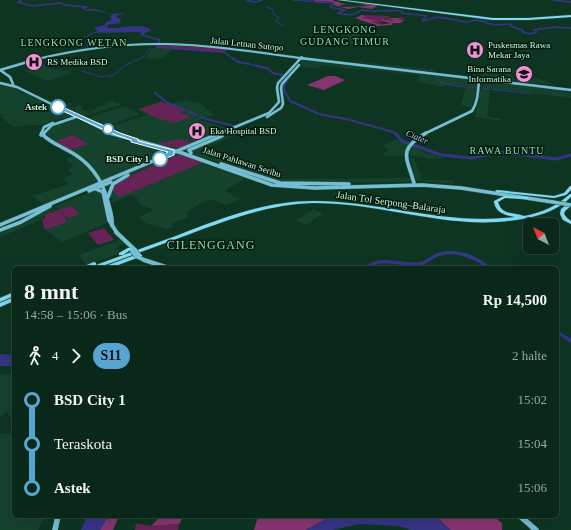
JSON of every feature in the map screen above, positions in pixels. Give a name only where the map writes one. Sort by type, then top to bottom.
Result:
[{"type":"highway","points":[[339,0],[395,6],[471,17],[528,20],[571,16]]},
{"type":"highway","points":[[347,0],[396,5],[476,17],[533,18],[571,16]]},
{"type":"highway","points":[[528,20],[571,16]]},
{"type":"highway","points":[[497,191],[554,197],[565,194],[571,187]]},
{"type":"highway","points":[[526,198],[504,197],[497,200],[496,205],[506,214],[523,216],[542,211],[554,205],[571,191]]},
{"type":"highway","name":"Jalan Tol Serpong–Balaraja","points":[[97,266],[225,219],[277,205],[312,202],[346,204],[461,222],[495,222],[540,214],[557,207],[571,195]]},
{"type":"highway","name":"Jalan Tol Serpong–Balaraja","points":[[103,266],[256,211],[279,207],[312,204],[345,206],[436,221],[479,225],[509,223],[533,218],[552,212],[571,200]]},
{"type":"highway","points":[[571,204],[563,210],[562,214],[565,219],[571,223]]},
{"type":"highway","points":[[90,266],[132,250]]},
{"type":"highway","points":[[110,266],[139,257]]},
{"type":"highway","points":[[0,303],[12,298]]},
{"type":"main road","name":"Jalan Letnan Sutopo","points":[[1,68],[66,52],[160,44],[262,52],[534,85]]},
{"type":"main road","name":"Jalan Letnan Sutopo","points":[[304,57],[364,66],[534,85]]},
{"type":"main road","points":[[0,230],[21,222],[49,206],[94,187],[102,182],[186,150],[275,112],[283,103],[284,98],[281,90],[282,84],[304,57]]},
{"type":"main road","points":[[186,150],[271,111],[279,102],[276,87],[278,83],[297,65]]},
{"type":"main road","points":[[1,68],[12,80],[12,85]]},
{"type":"main road","points":[[415,183],[408,156],[409,146],[413,142],[472,112],[477,107],[479,80],[474,78]]},
{"type":"main road","points":[[0,83],[12,80]]},
{"type":"main road","points":[[477,101],[481,80],[485,80]]},
{"type":"main road","name":"Jalan Pahlawan Seribu","points":[[0,83],[12,85],[76,116],[134,140],[167,149],[186,150],[257,180],[279,185],[315,188],[415,183],[459,186],[497,191],[571,204]]},
{"type":"main road","points":[[278,83],[282,84]]},
{"type":"main road","name":"Jalan Pahlawan Seribu","points":[[12,85],[115,136],[186,150],[279,185]]},
{"type":"main road","points":[[534,85],[571,90]]},
{"type":"main road","points":[[534,85],[571,90]]},
{"type":"main road","points":[[45,138],[43,133],[47,127],[75,117]]},
{"type":"main road","points":[[75,117],[43,128],[40,134],[80,159],[102,182],[108,198],[112,226],[132,250],[139,257],[166,266]]},
{"type":"main road","points":[[167,149],[172,151],[170,156]]},
{"type":"main road","points":[[108,198],[113,184],[128,175],[170,156]]},
{"type":"main road","points":[[102,182],[128,175]]},
{"type":"main road","name":"Jalan Pahlawan Seribu","points":[[367,185],[440,186],[553,201]]},
{"type":"main road","points":[[0,225],[26,213],[94,187],[103,192],[111,220]]},
{"type":"main road","points":[[0,225],[27,214],[30,215],[0,230]]},
{"type":"main road","points":[[55,530],[58,518]]},
{"type":"main road","points":[[522,518],[536,530]]},
{"type":"shaded area","points":[[314,0],[334,0],[333,1],[340,2],[339,3],[348,4],[340,5],[341,7],[334,5],[334,2],[318,1],[317,2],[325,3],[317,3]]},
{"type":"shaded area","points":[[359,4],[379,5],[372,9],[358,7],[348,9],[341,7],[368,6]]},
{"type":"shaded area","points":[[96,9],[109,14],[125,13],[116,17],[120,19],[121,23],[107,25],[108,28],[143,26],[152,31],[146,32],[142,36],[140,32],[92,33],[98,31],[93,28],[105,25],[105,23],[112,19],[110,18],[112,15],[93,10]]},
{"type":"shaded area","points":[[362,15],[366,16],[362,18],[378,21],[370,21],[381,25],[391,23],[379,20],[394,20],[387,18],[401,18],[398,20],[405,20],[400,23],[392,23],[392,25],[378,26],[355,18]]},
{"type":"shaded area","points":[[366,15],[389,16],[390,17],[387,18],[396,21],[401,18],[399,17],[404,16],[401,17],[406,19],[398,20],[399,22],[391,21],[392,20],[389,19],[379,20],[384,22],[377,22],[384,24],[388,23],[385,22],[395,24],[381,25],[370,21],[371,20],[362,18]]},
{"type":"shaded area","points":[[350,32],[368,38],[365,39],[369,41],[359,40],[364,42],[355,45],[348,43],[349,40],[340,37],[348,35],[344,33]]},
{"type":"shaded area","points":[[157,45],[228,49],[223,53],[156,48]]},
{"type":"shaded area","points":[[153,48],[172,49],[162,59],[145,58]]},
{"type":"shaded area","points":[[305,59],[474,79],[478,81],[473,108],[461,105],[466,87],[445,85],[444,87],[417,82],[420,75],[359,70],[322,65],[318,68],[297,67]]},
{"type":"shaded area","points":[[355,61],[436,70],[431,72],[352,62]]},
{"type":"shaded area","points":[[41,64],[52,69],[71,71],[72,73],[48,81],[23,70]]},
{"type":"shaded area","points":[[501,66],[517,71],[511,75],[513,76],[514,81],[480,77],[481,72],[500,74]]},
{"type":"shaded area","points":[[328,76],[335,76],[345,80],[324,90],[307,85]]},
{"type":"shaded area","points":[[516,77],[539,79],[556,85],[516,82]]},
{"type":"shaded area","points":[[482,80],[564,90],[564,92],[571,93],[571,98],[480,87]]},
{"type":"shaded area","points":[[0,84],[11,86],[71,116],[42,125],[14,127],[1,117],[4,116],[0,113]]},
{"type":"shaded area","points":[[481,88],[490,89],[487,117],[502,119],[502,121],[475,117]]},
{"type":"shaded area","points":[[113,100],[115,103],[122,103],[121,105],[84,116],[79,116],[56,105],[70,103],[74,104],[68,106],[71,108],[80,105],[83,108],[81,109],[85,111],[87,110],[89,113],[91,112],[90,111],[96,109],[96,107],[107,104],[106,102]]},
{"type":"shaded area","points":[[187,100],[193,103],[198,102],[214,114],[200,120],[243,132],[206,148],[220,153],[216,156],[279,179],[411,178],[412,182],[287,183],[269,180],[209,159],[204,162],[246,178],[224,191],[240,199],[226,205],[210,199],[187,212],[186,214],[189,215],[185,219],[171,223],[175,226],[167,229],[147,224],[139,217],[153,210],[139,203],[137,198],[132,195],[112,203],[105,181],[43,204],[32,196],[69,184],[62,178],[73,174],[71,172],[66,173],[70,171],[67,169],[74,166],[65,159],[78,156],[51,141],[44,135],[45,132],[53,126],[75,118],[101,130],[147,115],[137,109],[161,101],[168,104]]},
{"type":"shaded area","points":[[162,102],[184,110],[180,112],[191,117],[174,123],[154,117],[139,109]]},
{"type":"shaded area","points":[[124,106],[141,114],[106,126],[88,118]]},
{"type":"shaded area","points":[[73,135],[88,144],[70,150],[53,142]]},
{"type":"shaded area","points":[[179,139],[196,143],[181,148],[155,144]]},
{"type":"shaded area","points":[[394,140],[399,140],[408,144],[403,156],[382,156],[389,149],[382,146]]},
{"type":"shaded area","points":[[412,145],[424,152],[445,158],[431,159],[412,156],[410,155],[409,150]]},
{"type":"shaded area","points":[[178,155],[183,155],[204,162],[120,197],[113,191],[114,185],[125,178]]},
{"type":"shaded area","points":[[410,158],[414,158],[422,180],[453,180],[454,184],[417,181]]},
{"type":"shaded area","points":[[99,190],[103,194],[107,223],[63,242],[45,230],[67,222],[65,219],[66,217],[55,206]]},
{"type":"shaded area","points":[[71,206],[80,214],[68,218],[60,211],[66,218],[65,219],[67,222],[45,230],[42,220],[45,218],[46,214]]},
{"type":"shaded area","points":[[51,207],[56,211],[46,214],[43,219],[0,237],[0,232]]},
{"type":"shaded area","points":[[314,209],[323,214],[306,225],[295,221]]},
{"type":"shaded area","points":[[104,228],[114,240],[98,245],[88,233]]},
{"type":"shaded area","points":[[120,240],[124,244],[117,246],[119,253],[110,257],[86,265],[79,255]]},
{"type":"shaded area","points":[[0,354],[12,355],[12,366],[0,366]]},
{"type":"shaded area","points":[[0,374],[12,375],[12,421],[7,412],[0,417]]},
{"type":"shaded area","points":[[12,433],[12,518],[44,518],[38,530],[0,530],[0,434]]},
{"type":"shaded area","points":[[86,518],[107,518],[100,530],[81,530]]},
{"type":"shaded area","points":[[107,518],[118,518],[113,530],[100,530]]},
{"type":"shaded area","points":[[159,518],[183,518],[179,524],[151,526]]},
{"type":"shaded area","points":[[257,518],[327,518],[306,530],[254,530]]},
{"type":"shaded area","points":[[327,518],[433,518],[440,520],[450,530],[412,530],[398,526],[359,524],[332,530],[306,530]]},
{"type":"shaded area","points":[[433,518],[496,518],[502,523],[502,530],[450,530],[440,520]]},
{"type":"shaded area","points":[[136,523],[151,526],[179,524],[178,530],[135,530]]},
{"type":"waterway","points":[[21,0],[18,2],[32,6],[60,3],[65,5],[87,7],[83,8],[86,10],[97,10]]},
{"type":"waterway","points":[[250,0],[247,1],[256,2],[262,0]]},
{"type":"waterway","points":[[294,0],[334,3],[330,7],[345,10],[338,13],[344,15],[350,15],[361,10],[402,11],[402,13],[427,16],[422,20],[423,21],[437,17],[467,22],[477,20],[495,25],[512,24],[511,26],[524,31],[522,32],[530,34],[537,32],[534,30],[555,27],[571,28]]},
{"type":"waterway","points":[[553,0],[571,2]]},
{"type":"waterway","points":[[267,7],[273,9],[273,14],[279,17],[275,21],[283,25]]},
{"type":"waterway","points":[[480,20],[491,20]]},
{"type":"waterway","points":[[88,48],[87,36],[93,33]]},
{"type":"waterway","name":"Ciater","points":[[142,33],[142,35],[160,40],[157,47],[224,52],[233,59]]},
{"type":"waterway","points":[[142,58],[151,48]]},
{"type":"waterway","points":[[274,54],[299,57]]},
{"type":"waterway","points":[[110,78],[124,66],[141,58]]},
{"type":"waterway","name":"Ciater","points":[[232,58],[238,62],[250,64]]},
{"type":"waterway","name":"Ciater","points":[[253,65],[267,68],[273,73],[282,75]]},
{"type":"waterway","points":[[82,71],[101,77],[113,75]]},
{"type":"waterway","points":[[433,75],[437,79],[447,84],[477,88]]},
{"type":"waterway","name":"Ciater","points":[[290,76],[284,86],[284,90],[290,101],[319,114],[346,119],[395,133]]},
{"type":"waterway","points":[[482,88],[532,94]]},
{"type":"waterway","points":[[155,93],[168,103],[185,110]]},
{"type":"waterway","points":[[188,111],[196,115]]},
{"type":"waterway","points":[[200,117],[204,118]]},
{"type":"waterway","points":[[206,119],[234,126]]},
{"type":"waterway","name":"Ciater","points":[[395,133],[402,141],[441,155],[472,158],[498,152],[556,159],[571,155]]},
{"type":"waterway","points":[[368,266],[378,262],[421,264],[437,255],[444,253],[457,253],[471,257],[486,266]]},
{"type":"waterway","points":[[559,333],[571,341]]},
{"type":"bus line","name":"S11","points":[[58,107],[118,134],[136,139],[133,141],[172,151],[171,155],[160,159]]},
{"type":"place","name":"Puskesmas Rawa Mekar Jaya","points":[[475,50]]},
{"type":"place","name":"RS Medika BSD","points":[[34,62]]},
{"type":"place","name":"Bina Sarana Informatika","points":[[524,74]]},
{"type":"place","name":"Astek","points":[[58,107]]},
{"type":"place","name":"Eka Hospital BSD","points":[[197,131]]},
{"type":"place","name":"BSD City 1","points":[[160,159]]},
{"type":"district","name":"LENGKONG GUDANG TIMUR","points":[[345,34]]},
{"type":"district","name":"LENGKONG WETAN","points":[[74,42]]},
{"type":"district","name":"RAWA BUNTU","points":[[507,150]]},
{"type":"district","name":"CILENGGANG","points":[[211,245]]}]
